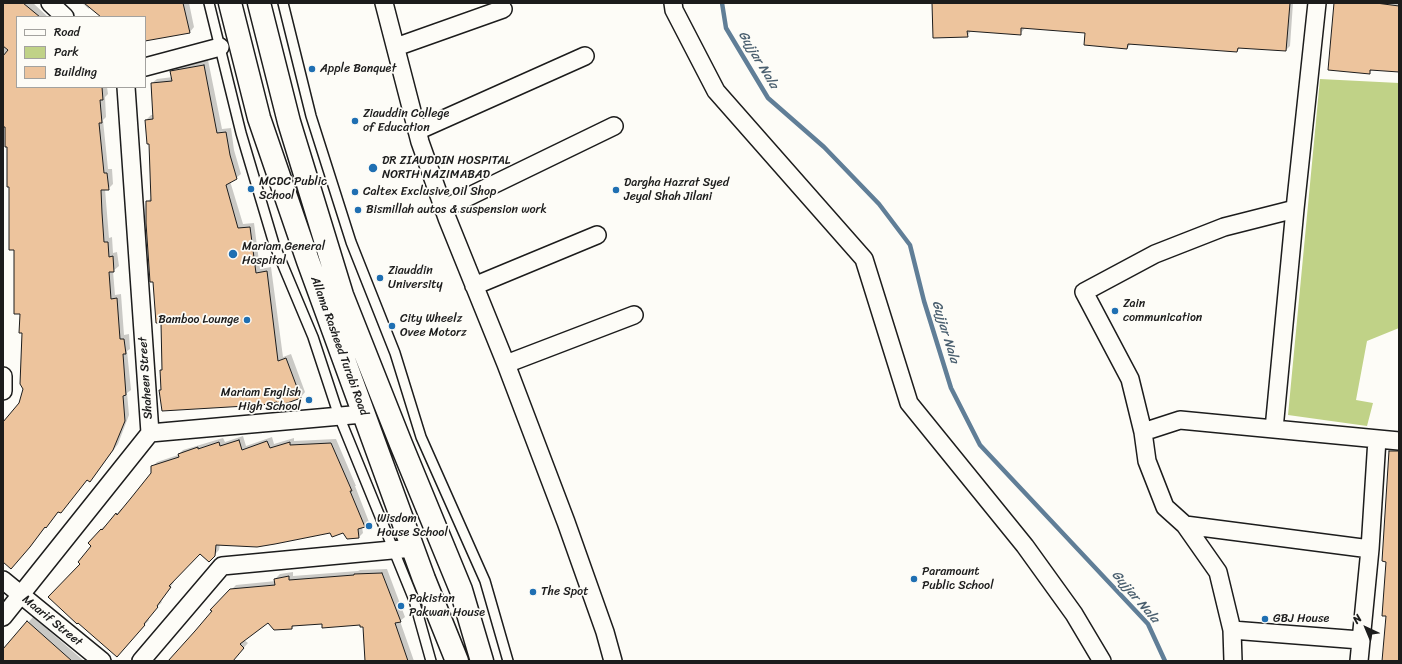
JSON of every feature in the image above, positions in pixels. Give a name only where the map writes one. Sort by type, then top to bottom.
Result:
[{"type":"main road","name":"Allama Rasheed Turabi Road","points":[[230,3],[259,118],[363,414],[403,549],[457,661]]},
{"type":"main road","name":"Allama Rasheed Turabi Road","points":[[259,3],[289,122],[342,295],[461,590],[482,661]]},
{"type":"street","points":[[50,3],[64,16]]},
{"type":"street","points":[[384,3],[417,131],[443,209],[506,364],[566,522],[605,632],[613,661]]},
{"type":"street","points":[[673,3],[674,10],[716,91],[864,259],[909,403],[1025,546],[1074,614],[1102,661]]},
{"type":"street","points":[[1274,429],[1295,209],[1317,3]]},
{"type":"street","points":[[396,47],[503,9]]},
{"type":"street","points":[[146,67],[220,47]]},
{"type":"street","points":[[417,131],[585,56]]},
{"type":"street","name":"Shaheen Street","points":[[3,618],[150,433],[126,88]]},
{"type":"street","points":[[443,209],[614,126]]},
{"type":"street","points":[[1233,661],[1232,630],[1218,572],[1186,525],[1165,506],[1147,461],[1143,432],[1130,379],[1084,292],[1155,254],[1224,227],[1295,209]]},
{"type":"street","points":[[474,286],[597,235]]},
{"type":"street","points":[[506,364],[634,315]]},
{"type":"street","points":[[3,376],[3,391]]},
{"type":"street","points":[[150,433],[363,414]]},
{"type":"street","points":[[1143,432],[1180,420],[1399,441]]},
{"type":"street","points":[[1359,661],[1370,549],[1377,439]]},
{"type":"street","points":[[1186,525],[1370,549]]},
{"type":"street","points":[[141,661],[222,566],[403,549]]},
{"type":"street","name":"Maarif Street","points":[[3,580],[102,661]]},
{"type":"street","points":[[1232,630],[1360,640]]},
{"type":"lane","points":[[209,3],[241,133],[274,244],[313,337],[339,416],[403,549],[414,600],[431,661]]},
{"type":"lane","points":[[283,3],[311,116],[350,242],[396,354],[420,437],[485,581],[508,661]]},
{"type":"green space","points":[[1320,79],[1399,83],[1399,328],[1367,341],[1356,400],[1373,403],[1367,426],[1288,415]]},
{"type":"building","points":[[3,3],[23,3],[39,16],[16,16],[16,88],[102,88],[103,100],[100,100],[102,123],[99,123],[104,173],[107,173],[109,190],[101,190],[104,242],[108,242],[109,257],[113,256],[114,272],[109,272],[111,299],[117,298],[120,339],[124,339],[126,354],[123,354],[126,395],[123,396],[125,421],[113,450],[90,482],[87,480],[61,513],[58,512],[11,569],[3,562],[3,422],[19,403],[23,389],[20,384],[22,333],[19,333],[20,314],[14,314],[14,250],[9,250],[9,187],[7,187],[7,147],[5,147],[5,127],[3,127],[3,56],[8,50],[3,46]]},
{"type":"building","points":[[84,3],[183,3],[190,33],[146,41],[146,16],[100,16]]},
{"type":"building","points":[[932,3],[1290,3],[1286,51],[1238,48],[1237,52],[1128,44],[1127,49],[1084,45],[1085,33],[1021,28],[1021,35],[967,31],[968,37],[933,38]]},
{"type":"building","points":[[1334,3],[1376,3],[1399,6],[1399,72],[1370,70],[1370,74],[1328,70]]},
{"type":"building","points":[[204,65],[217,133],[226,132],[230,155],[237,179],[226,185],[238,228],[250,227],[256,273],[267,271],[278,361],[286,358],[301,398],[279,406],[277,402],[247,408],[246,406],[162,411],[159,390],[161,390],[160,370],[162,370],[161,323],[156,323],[153,282],[150,282],[146,223],[146,201],[151,201],[149,144],[147,144],[145,120],[153,119],[151,83],[172,81],[170,71]]},
{"type":"building","points":[[239,440],[242,450],[267,441],[270,448],[290,442],[290,445],[331,443],[352,491],[350,491],[365,527],[358,529],[359,538],[347,539],[343,533],[332,537],[330,533],[257,547],[216,545],[215,556],[209,562],[200,554],[169,586],[171,587],[157,606],[158,607],[144,624],[145,625],[117,657],[78,623],[77,624],[48,597],[80,564],[78,562],[91,546],[88,543],[101,529],[102,530],[116,513],[117,515],[131,498],[151,473],[151,466],[179,457],[178,454],[198,447],[198,449],[219,442],[220,446]]},
{"type":"building","points":[[1389,451],[1399,451],[1399,661],[1382,661],[1386,616],[1382,616],[1386,562],[1382,561]]},
{"type":"building","points":[[382,573],[401,622],[395,623],[408,661],[365,661],[363,627],[360,627],[360,625],[322,628],[322,624],[292,626],[292,629],[274,630],[268,623],[240,644],[244,648],[233,661],[168,661],[212,611],[210,610],[230,589],[275,585],[274,579],[289,576],[289,580]]},
{"type":"building","points":[[27,621],[72,661],[3,661],[3,649]]},
{"type":"waterway","name":"Gujjar Nala","points":[[722,3],[726,28],[768,98],[824,147],[879,204],[910,245],[924,301],[951,388],[980,445],[1148,624],[1165,661]]},
{"type":"place","name":"Apple Banquet","points":[[312,69]]},
{"type":"place","name":"Ziauddin College of Education","points":[[355,121]]},
{"type":"place","name":"DR ZIAUDDIN HOSPITAL NORTH NAZIMABAD","points":[[373,168]]},
{"type":"place","name":"MCDC Public School","points":[[251,189]]},
{"type":"place","name":"Dargha Hazrat Syed Jeyal Shah Jilani","points":[[616,190]]},
{"type":"place","name":"Caltex Exclusive Oil Shop","points":[[355,192]]},
{"type":"place","name":"Bismillah autos & suspension work","points":[[358,210]]},
{"type":"place","name":"Mariam General Hospital","points":[[233,254]]},
{"type":"place","name":"Ziauddin University","points":[[380,278]]},
{"type":"place","name":"Zain communication","points":[[1115,311]]},
{"type":"place","name":"Bamboo Lounge","points":[[247,320]]},
{"type":"place","name":"City Wheelz Ovee Motorz","points":[[392,326]]},
{"type":"place","name":"Mariam English High School","points":[[309,400]]},
{"type":"place","name":"Wisdom House School","points":[[369,526]]},
{"type":"place","name":"Paramount Public School","points":[[914,579]]},
{"type":"place","name":"The Spot","points":[[533,592]]},
{"type":"place","name":"Pakistan Pakwan House","points":[[401,606]]},
{"type":"place","name":"GBJ House","points":[[1265,619]]}]
